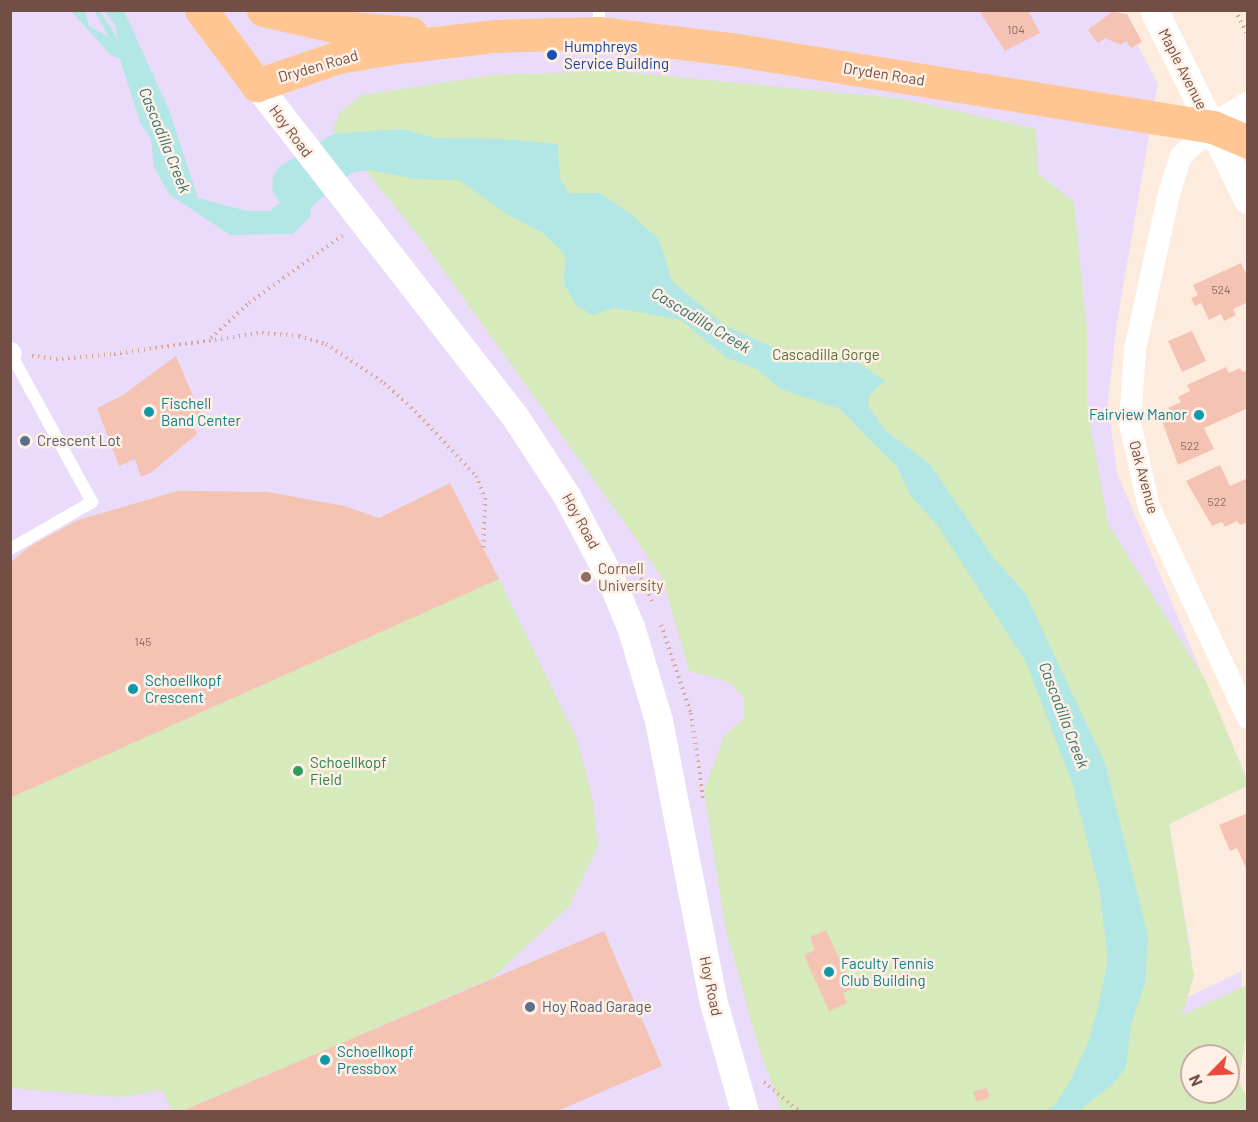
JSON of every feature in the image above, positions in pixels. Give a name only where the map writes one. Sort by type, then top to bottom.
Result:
[{"type":"main road","points":[[201,10],[257,85]]},
{"type":"main road","name":"Dryden Road","points":[[263,10],[338,27],[473,37]]},
{"type":"main road","name":"Dryden Road","points":[[257,85],[339,57],[473,37],[598,22],[731,49],[1213,127],[1248,142]]},
{"type":"street","name":"Maple Avenue","points":[[1154,10],[1213,127]]},
{"type":"street","name":"Hoy Road","points":[[257,85],[352,225],[533,442],[611,579],[659,721],[714,1003],[745,1112]]},
{"type":"street","points":[[1248,106],[1213,127],[1248,200]]},
{"type":"street","name":"Oak Avenue","points":[[1213,127],[1181,156],[1170,189],[1135,350],[1130,423],[1149,507],[1248,718]]},
{"type":"lane","points":[[10,549],[92,502],[11,354]]},
{"type":"path","points":[[1235,10],[1248,36]]},
{"type":"path","points":[[1241,23],[1248,19]]},
{"type":"path","points":[[210,339],[249,303],[352,225]]},
{"type":"path","points":[[11,354],[56,358],[262,333],[299,336],[326,344],[384,383],[433,428],[476,476],[485,498],[483,548]]},
{"type":"path","points":[[755,1078],[772,1086],[800,1112]]},
{"type":"shaded area","name":"Cornell University","points":[[10,11],[1120,11],[1158,84],[1117,322],[1108,403],[1117,473],[1247,780],[1247,786],[1169,824],[1191,953],[1178,1002],[1242,971],[1240,1044],[1180,1044],[1180,1104],[1240,1104],[1240,1083],[1247,1099],[1247,1111],[11,1111]]},
{"type":"green space","name":"Cascadilla Gorge","points":[[615,71],[903,99],[1036,129],[1038,174],[1074,202],[1087,331],[1087,405],[1108,524],[1206,681],[1247,780],[1247,786],[1169,824],[1194,976],[1182,1015],[1247,985],[1247,1028],[1240,1074],[1240,1044],[1180,1044],[1180,1104],[1240,1104],[1240,1083],[1247,1099],[1247,1111],[782,1111],[758,1045],[725,926],[704,791],[724,736],[744,718],[744,698],[729,682],[689,671],[663,580],[639,543],[424,243],[333,129],[340,112],[362,95],[493,75]]},
{"type":"green space","name":"Schoellkopf Field","points":[[178,491],[267,492],[344,506],[379,518],[499,579],[577,740],[593,801],[598,847],[568,908],[492,978],[364,1033],[371,1051],[278,1070],[180,1112],[172,1111],[162,1090],[121,1097],[11,1088],[11,563],[29,547],[78,520]]},
{"type":"water","name":"Cascadilla Creek","points":[[71,11],[85,11],[89,26],[109,37],[94,11],[100,11],[119,41],[115,25],[104,11],[124,11],[169,110],[198,198],[247,211],[270,211],[280,203],[272,190],[273,177],[279,167],[333,134],[403,129],[434,138],[503,139],[558,144],[560,179],[569,193],[600,193],[631,214],[659,240],[672,281],[724,325],[802,360],[833,352],[846,354],[885,381],[869,395],[868,406],[886,431],[930,464],[992,556],[1025,593],[1105,763],[1148,936],[1145,983],[1131,1025],[1126,1067],[1114,1083],[1079,1111],[1044,1111],[1053,1107],[1068,1085],[1089,1041],[1098,1007],[1108,960],[1099,887],[1073,786],[1026,662],[938,526],[911,496],[897,467],[840,409],[780,389],[757,369],[727,358],[681,320],[615,308],[592,315],[576,305],[564,284],[565,255],[543,233],[505,213],[459,180],[415,179],[370,170],[351,173],[311,207],[310,217],[293,234],[230,235],[169,194],[154,167],[151,139],[140,122],[120,59],[111,55]]},
{"type":"building","points":[[1028,10],[1040,33],[1005,51],[980,12]]},
{"type":"building","points":[[1112,12],[1127,14],[1142,42],[1131,48],[1126,41],[1121,45],[1105,38],[1098,43],[1088,30]]},
{"type":"building","points":[[1241,263],[1248,278],[1248,302],[1233,309],[1236,315],[1224,321],[1221,314],[1209,320],[1201,303],[1195,306],[1191,298],[1198,295],[1193,285]]},
{"type":"building","points":[[1192,331],[1206,361],[1182,372],[1168,341]]},
{"type":"building","name":"Fischell Band Center","points":[[176,356],[202,417],[191,421],[197,434],[152,472],[141,477],[135,459],[119,466],[97,408],[123,395]]},
{"type":"building","name":"Fairview Manor","points":[[1226,367],[1229,373],[1240,368],[1243,372],[1248,370],[1248,408],[1204,428],[1214,449],[1178,465],[1161,418],[1171,413],[1168,408],[1181,402],[1178,397],[1190,391],[1187,385]]},
{"type":"building","points":[[1220,465],[1230,486],[1248,478],[1248,522],[1240,525],[1237,521],[1225,527],[1222,522],[1212,526],[1186,481]]},
{"type":"building","name":"Schoellkopf Crescent","points":[[450,483],[499,579],[10,798],[10,563],[29,547],[78,520],[178,491],[267,492],[344,506],[379,518]]},
{"type":"building","points":[[1248,813],[1248,873],[1237,848],[1230,851],[1219,825]]},
{"type":"building","name":"Faculty Tennis Club Building","points":[[826,930],[853,989],[843,993],[847,1003],[829,1011],[804,955],[815,950],[810,937]]},
{"type":"building","name":"Hoy Road Garage","points":[[604,931],[662,1066],[555,1112],[180,1112]]},
{"type":"building","points":[[986,1088],[990,1097],[977,1102],[973,1092]]},
{"type":"place","name":"Humphreys Service Building","points":[[552,55]]},
{"type":"place","name":"Fischell Band Center","points":[[149,412]]},
{"type":"place","name":"Fairview Manor","points":[[1199,415]]},
{"type":"place","name":"Crescent Lot","points":[[25,441]]},
{"type":"place","name":"Cornell University","points":[[586,577]]},
{"type":"place","name":"Schoellkopf Crescent","points":[[133,689]]},
{"type":"place","name":"Schoellkopf Field","points":[[298,771]]},
{"type":"place","name":"Faculty Tennis Club Building","points":[[829,972]]},
{"type":"place","name":"Hoy Road Garage","points":[[530,1007]]},
{"type":"place","name":"Schoellkopf Pressbox","points":[[325,1060]]}]
